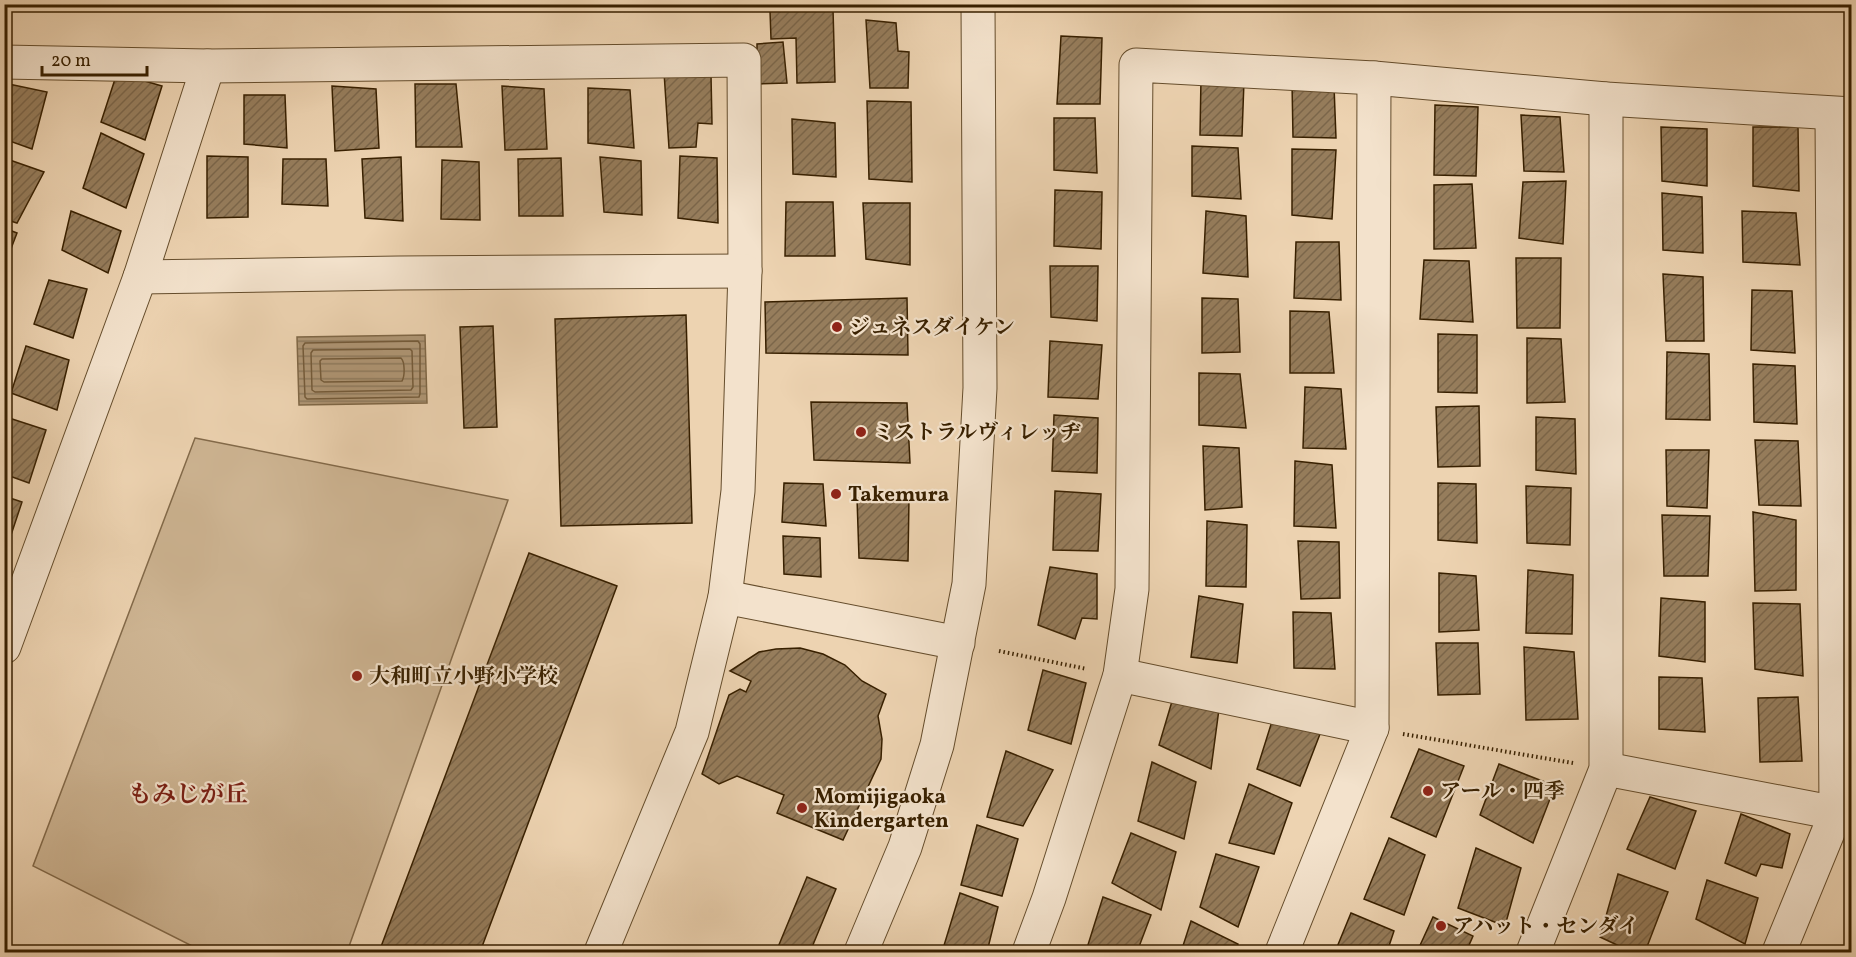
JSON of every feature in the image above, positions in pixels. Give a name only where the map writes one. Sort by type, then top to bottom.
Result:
[{"type":"street","points":[[861,952],[909,836],[937,745],[969,584],[980,388],[978,4]]},
{"type":"street","points":[[4,62],[208,66],[744,60],[745,272],[738,491],[725,597],[692,732],[602,952]]},
{"type":"street","points":[[1029,952],[1049,898],[1120,675],[1132,590],[1136,65],[1374,78],[1606,99],[1842,114],[1836,813],[1779,952]]},
{"type":"street","points":[[4,647],[140,277],[208,66]]},
{"type":"street","points":[[1282,952],[1372,728],[1374,78]]},
{"type":"street","points":[[1533,952],[1606,769],[1606,99]]},
{"type":"street","points":[[140,277],[399,273],[745,272]]},
{"type":"street","points":[[725,597],[958,643]]},
{"type":"street","points":[[1120,675],[1372,728]]},
{"type":"street","points":[[1606,769],[1836,813]]},
{"type":"path","points":[[999,651],[1120,675]]},
{"type":"path","points":[[1372,728],[1606,769]]},
{"type":"shaded area","points":[[195,438],[508,500],[347,952],[204,952],[33,866]]},
{"type":"water","points":[[425,335],[427,403],[299,405],[297,337]]},
{"type":"building","points":[[833,9],[835,82],[797,83],[796,38],[771,39],[770,11]]},
{"type":"building","points":[[866,20],[896,23],[898,51],[909,52],[908,88],[870,88]]},
{"type":"building","points":[[1061,36],[1102,38],[1100,104],[1057,104]]},
{"type":"building","points":[[783,42],[787,83],[757,84],[757,44]]},
{"type":"building","points":[[664,72],[711,75],[712,124],[698,123],[696,147],[669,148]]},
{"type":"building","points":[[117,73],[162,86],[145,140],[101,122]]},
{"type":"building","points":[[1201,78],[1244,81],[1242,136],[1200,135]]},
{"type":"building","points":[[4,83],[47,92],[32,149],[4,139]]},
{"type":"building","points":[[1292,83],[1334,86],[1336,138],[1293,137]]},
{"type":"building","points":[[415,84],[456,84],[462,147],[416,147]]},
{"type":"building","points":[[332,86],[376,89],[379,148],[335,151]]},
{"type":"building","points":[[502,86],[544,89],[547,149],[505,150]]},
{"type":"building","points":[[588,88],[630,90],[634,148],[588,143]]},
{"type":"building","points":[[244,95],[285,95],[287,148],[244,144]]},
{"type":"building","points":[[867,101],[911,102],[912,182],[869,179]]},
{"type":"building","points":[[1435,105],[1478,107],[1476,176],[1434,175]]},
{"type":"building","points":[[1521,115],[1560,117],[1564,172],[1524,171]]},
{"type":"building","points":[[1054,118],[1095,118],[1097,173],[1054,170]]},
{"type":"building","points":[[792,119],[835,123],[836,177],[793,174]]},
{"type":"building","points":[[1661,127],[1707,129],[1707,186],[1662,181]]},
{"type":"building","points":[[1753,127],[1798,127],[1799,191],[1753,186]]},
{"type":"building","points":[[101,133],[144,154],[126,208],[83,188]]},
{"type":"building","points":[[1192,146],[1238,148],[1241,199],[1192,196]]},
{"type":"building","points":[[1292,149],[1336,150],[1332,219],[1292,215]]},
{"type":"building","points":[[207,156],[248,157],[248,217],[207,218]]},
{"type":"building","points":[[680,156],[717,158],[718,223],[678,218]]},
{"type":"building","points":[[401,157],[403,221],[365,218],[362,159]]},
{"type":"building","points":[[600,157],[641,161],[642,215],[604,212]]},
{"type":"building","points":[[4,158],[44,172],[17,223],[4,219]]},
{"type":"building","points":[[561,158],[563,216],[519,216],[518,159]]},
{"type":"building","points":[[283,159],[326,159],[328,206],[282,204]]},
{"type":"building","points":[[442,160],[479,162],[480,220],[441,219]]},
{"type":"building","points":[[1566,181],[1563,244],[1519,238],[1523,182]]},
{"type":"building","points":[[1472,184],[1476,248],[1434,249],[1434,185]]},
{"type":"building","points":[[1055,190],[1102,192],[1101,249],[1054,246]]},
{"type":"building","points":[[1662,193],[1702,197],[1703,253],[1663,250]]},
{"type":"building","points":[[786,202],[833,202],[835,256],[785,256]]},
{"type":"building","points":[[863,203],[910,203],[910,265],[866,259]]},
{"type":"building","points":[[71,211],[121,231],[108,273],[62,250]]},
{"type":"building","points":[[1206,211],[1246,216],[1248,277],[1203,273]]},
{"type":"building","points":[[1742,211],[1796,213],[1800,265],[1743,262]]},
{"type":"building","points":[[4,228],[17,233],[4,267]]},
{"type":"building","points":[[1296,242],[1339,242],[1341,300],[1294,298]]},
{"type":"building","points":[[1516,258],[1561,258],[1560,328],[1517,328]]},
{"type":"building","points":[[1424,260],[1469,261],[1473,322],[1420,319]]},
{"type":"building","points":[[1050,266],[1098,266],[1097,321],[1051,317]]},
{"type":"building","points":[[1663,274],[1703,277],[1704,341],[1666,341]]},
{"type":"building","points":[[49,280],[87,289],[73,338],[34,324]]},
{"type":"building","points":[[1752,290],[1792,291],[1795,353],[1751,350]]},
{"type":"building","name":"ジュネスダイケン","points":[[907,298],[908,355],[766,353],[765,302]]},
{"type":"building","points":[[1202,298],[1238,299],[1240,352],[1202,353]]},
{"type":"building","points":[[1290,311],[1329,312],[1334,373],[1290,373]]},
{"type":"building","points":[[686,315],[692,523],[561,526],[555,319]]},
{"type":"building","points":[[493,326],[497,427],[464,428],[460,327]]},
{"type":"building","points":[[1438,334],[1477,335],[1477,393],[1438,392]]},
{"type":"building","points":[[1527,338],[1561,339],[1565,402],[1527,403]]},
{"type":"building","points":[[1050,341],[1102,345],[1098,399],[1048,397]]},
{"type":"building","points":[[26,346],[69,360],[57,410],[11,393]]},
{"type":"building","points":[[1667,352],[1709,354],[1710,420],[1666,419]]},
{"type":"building","points":[[1753,364],[1795,366],[1797,424],[1754,422]]},
{"type":"building","points":[[1199,373],[1240,374],[1246,428],[1199,425]]},
{"type":"building","points":[[1305,387],[1341,389],[1346,449],[1303,448]]},
{"type":"building","name":"ミストラルヴィレッヂ","points":[[811,402],[907,403],[910,463],[814,460]]},
{"type":"building","points":[[1479,406],[1480,466],[1438,467],[1436,407]]},
{"type":"building","points":[[1054,415],[1098,418],[1097,473],[1052,471]]},
{"type":"building","points":[[6,417],[46,430],[29,483],[4,474]]},
{"type":"building","points":[[1536,417],[1575,419],[1576,474],[1536,470]]},
{"type":"building","points":[[1755,440],[1798,441],[1801,506],[1759,505]]},
{"type":"building","points":[[1203,446],[1239,448],[1242,507],[1205,510]]},
{"type":"building","points":[[1666,450],[1709,450],[1707,508],[1667,506]]},
{"type":"building","points":[[1295,461],[1332,465],[1336,528],[1294,526]]},
{"type":"building","points":[[784,483],[823,484],[826,526],[782,522]]},
{"type":"building","points":[[1438,483],[1476,484],[1477,543],[1438,540]]},
{"type":"building","points":[[1526,486],[1571,488],[1570,545],[1527,543]]},
{"type":"building","points":[[1055,491],[1101,494],[1098,551],[1053,550]]},
{"type":"building","points":[[4,496],[22,502],[7,547],[4,546]]},
{"type":"building","points":[[857,498],[909,499],[908,561],[859,558]]},
{"type":"building","points":[[1753,512],[1796,520],[1796,590],[1755,591]]},
{"type":"building","points":[[1662,515],[1710,516],[1708,576],[1664,576]]},
{"type":"building","points":[[1207,521],[1247,525],[1246,587],[1206,586]]},
{"type":"building","points":[[783,536],[820,538],[821,577],[784,574]]},
{"type":"building","points":[[1298,541],[1339,542],[1340,598],[1301,599]]},
{"type":"building","points":[[529,553],[617,586],[480,952],[379,952]]},
{"type":"building","points":[[1050,567],[1097,574],[1097,619],[1082,618],[1075,639],[1038,625]]},
{"type":"building","points":[[1528,570],[1573,575],[1572,634],[1526,633]]},
{"type":"building","points":[[1439,573],[1476,576],[1479,630],[1439,632]]},
{"type":"building","points":[[1199,596],[1243,604],[1237,663],[1191,657]]},
{"type":"building","points":[[1661,598],[1705,602],[1705,662],[1659,656]]},
{"type":"building","points":[[1753,603],[1800,604],[1803,676],[1755,669]]},
{"type":"building","points":[[1293,612],[1331,613],[1335,669],[1294,668]]},
{"type":"building","points":[[1436,643],[1478,643],[1480,694],[1438,695]]},
{"type":"building","points":[[1524,647],[1574,652],[1578,719],[1526,720]]},
{"type":"building","points":[[800,648],[823,654],[845,665],[862,681],[886,694],[878,716],[882,739],[881,759],[843,840],[777,813],[784,795],[737,776],[719,784],[702,774],[729,695],[740,689],[746,692],[751,681],[730,671],[759,652]]},
{"type":"building","points":[[1043,670],[1086,683],[1071,744],[1028,730]]},
{"type":"building","points":[[1659,677],[1702,678],[1705,732],[1659,729]]},
{"type":"building","points":[[1798,697],[1802,761],[1760,762],[1758,698]]},
{"type":"building","points":[[1173,698],[1219,709],[1211,769],[1159,745]]},
{"type":"building","points":[[1273,718],[1320,734],[1300,786],[1257,769]]},
{"type":"building","name":"アール・四季","points":[[1419,749],[1464,766],[1436,837],[1391,817]]},
{"type":"building","points":[[1006,751],[1053,770],[1023,826],[987,817]]},
{"type":"building","points":[[1152,762],[1196,782],[1184,839],[1138,821]]},
{"type":"building","points":[[1499,764],[1555,786],[1533,843],[1480,815]]},
{"type":"building","points":[[1249,784],[1292,803],[1274,854],[1229,843]]},
{"type":"building","points":[[1650,797],[1696,811],[1675,869],[1627,849]]},
{"type":"building","points":[[1741,814],[1790,834],[1782,868],[1761,864],[1756,876],[1725,863]]},
{"type":"building","points":[[977,825],[1018,839],[1002,896],[961,885]]},
{"type":"building","points":[[1131,833],[1176,852],[1161,910],[1112,883]]},
{"type":"building","points":[[1389,838],[1425,855],[1404,915],[1364,899]]},
{"type":"building","points":[[1476,848],[1521,868],[1505,926],[1458,908]]},
{"type":"building","points":[[1216,854],[1259,867],[1238,927],[1200,907]]},
{"type":"building","points":[[1618,874],[1668,892],[1645,952],[1632,952],[1600,937]]},
{"type":"building","points":[[807,877],[836,889],[810,952],[776,952]]},
{"type":"building","points":[[1707,880],[1758,898],[1745,944],[1696,919]]},
{"type":"building","points":[[960,893],[998,907],[987,952],[942,952]]},
{"type":"building","points":[[1103,897],[1151,915],[1137,952],[1099,952],[1087,948]]},
{"type":"building","points":[[1351,913],[1394,931],[1387,952],[1335,952]]},
{"type":"building","name":"アハット・センダイ","points":[[1433,917],[1473,936],[1466,952],[1417,952]]},
{"type":"building","points":[[1191,921],[1238,944],[1234,952],[1181,952]]},
{"type":"place","name":"ジュネスダイケン","points":[[837,327]]},
{"type":"place","name":"ミストラルヴィレッヂ","points":[[861,432]]},
{"type":"place","name":"Takemura","points":[[836,494]]},
{"type":"place","name":"大和町立小野小学校","points":[[357,676]]},
{"type":"place","name":"アール・四季","points":[[1428,791]]},
{"type":"place","name":"Momijigaoka Kindergarten","points":[[802,808]]},
{"type":"place","name":"アハット・センダイ","points":[[1441,926]]},
{"type":"district","name":"もみじが丘","points":[[188,794]]}]
